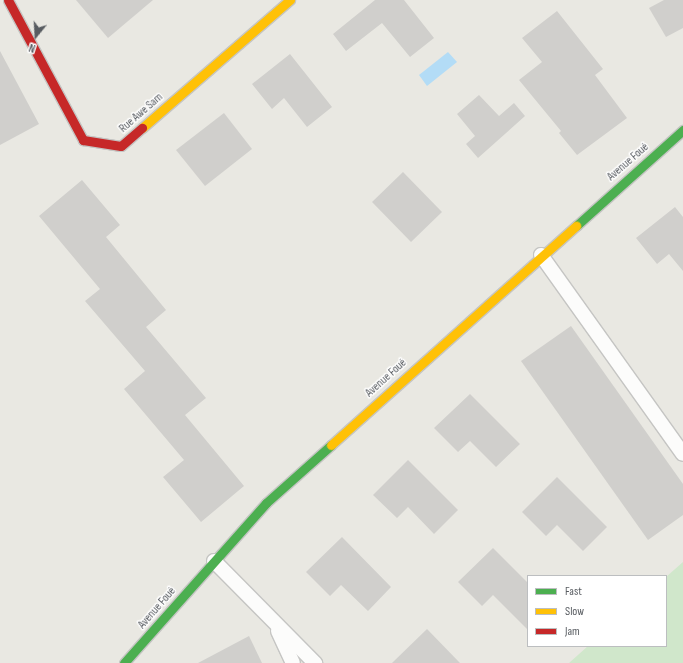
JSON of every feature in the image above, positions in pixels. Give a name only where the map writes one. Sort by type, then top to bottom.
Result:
[{"type":"street","name":"Rue Awe Sam","points":[[8,0],[83,140],[121,146],[290,0]]},
{"type":"street","name":"Avenue Foué","points":[[124,663],[266,503],[541,255],[683,130]]},
{"type":"lane","points":[[541,255],[683,454]]},
{"type":"lane","points":[[214,561],[274,624],[315,663]]},
{"type":"lane","points":[[274,624],[294,663]]},
{"type":"green space","points":[[683,562],[683,663],[569,663],[587,647],[667,647],[667,576]]},
{"type":"water","points":[[448,52],[457,62],[427,86],[419,75]]},
{"type":"building","points":[[76,0],[153,0],[108,38]]},
{"type":"building","points":[[375,0],[404,0],[434,38],[410,57],[382,23],[346,51],[333,34]]},
{"type":"building","points":[[664,0],[683,0],[683,28],[666,37],[649,8]]},
{"type":"building","points":[[557,11],[603,69],[595,75],[627,118],[577,155],[559,133],[561,131],[519,80],[542,62],[522,38]]},
{"type":"building","points":[[0,51],[39,124],[0,145]]},
{"type":"building","points":[[290,54],[332,107],[307,127],[284,98],[272,109],[252,84]]},
{"type":"building","points":[[479,95],[499,116],[514,103],[525,116],[478,158],[466,144],[475,136],[457,114]]},
{"type":"building","points":[[224,113],[252,149],[205,186],[176,150]]},
{"type":"building","points":[[403,172],[442,212],[411,242],[372,202]]},
{"type":"building","points":[[82,180],[120,225],[106,237],[166,310],[146,327],[206,398],[185,415],[244,486],[201,522],[163,477],[184,460],[124,389],[145,371],[85,301],[100,289],[39,216]]},
{"type":"building","points":[[675,207],[683,217],[683,271],[669,254],[657,264],[636,238]]},
{"type":"building","points":[[571,326],[683,484],[683,515],[648,540],[521,361]]},
{"type":"building","points":[[470,394],[520,444],[496,467],[470,441],[458,452],[434,428]]},
{"type":"building","points":[[408,460],[458,510],[434,534],[408,507],[397,518],[373,495]]},
{"type":"building","points":[[557,477],[607,527],[583,551],[557,525],[546,536],[522,512]]},
{"type":"building","points":[[342,537],[391,587],[368,611],[341,585],[330,596],[306,572]]},
{"type":"building","points":[[493,548],[527,582],[527,629],[493,595],[482,606],[458,582]]},
{"type":"building","points":[[427,629],[460,663],[392,663]]},
{"type":"building","points":[[249,636],[262,663],[198,663]]},
{"type":"traffic: fast","points":[[576,226],[683,130]]},
{"type":"traffic: fast","points":[[124,663],[266,503],[331,445]]},
{"type":"traffic: slow","points":[[142,128],[290,0]]},
{"type":"traffic: slow","points":[[331,445],[576,226]]},
{"type":"traffic: jam","points":[[8,0],[83,140],[121,146],[142,128]]}]
